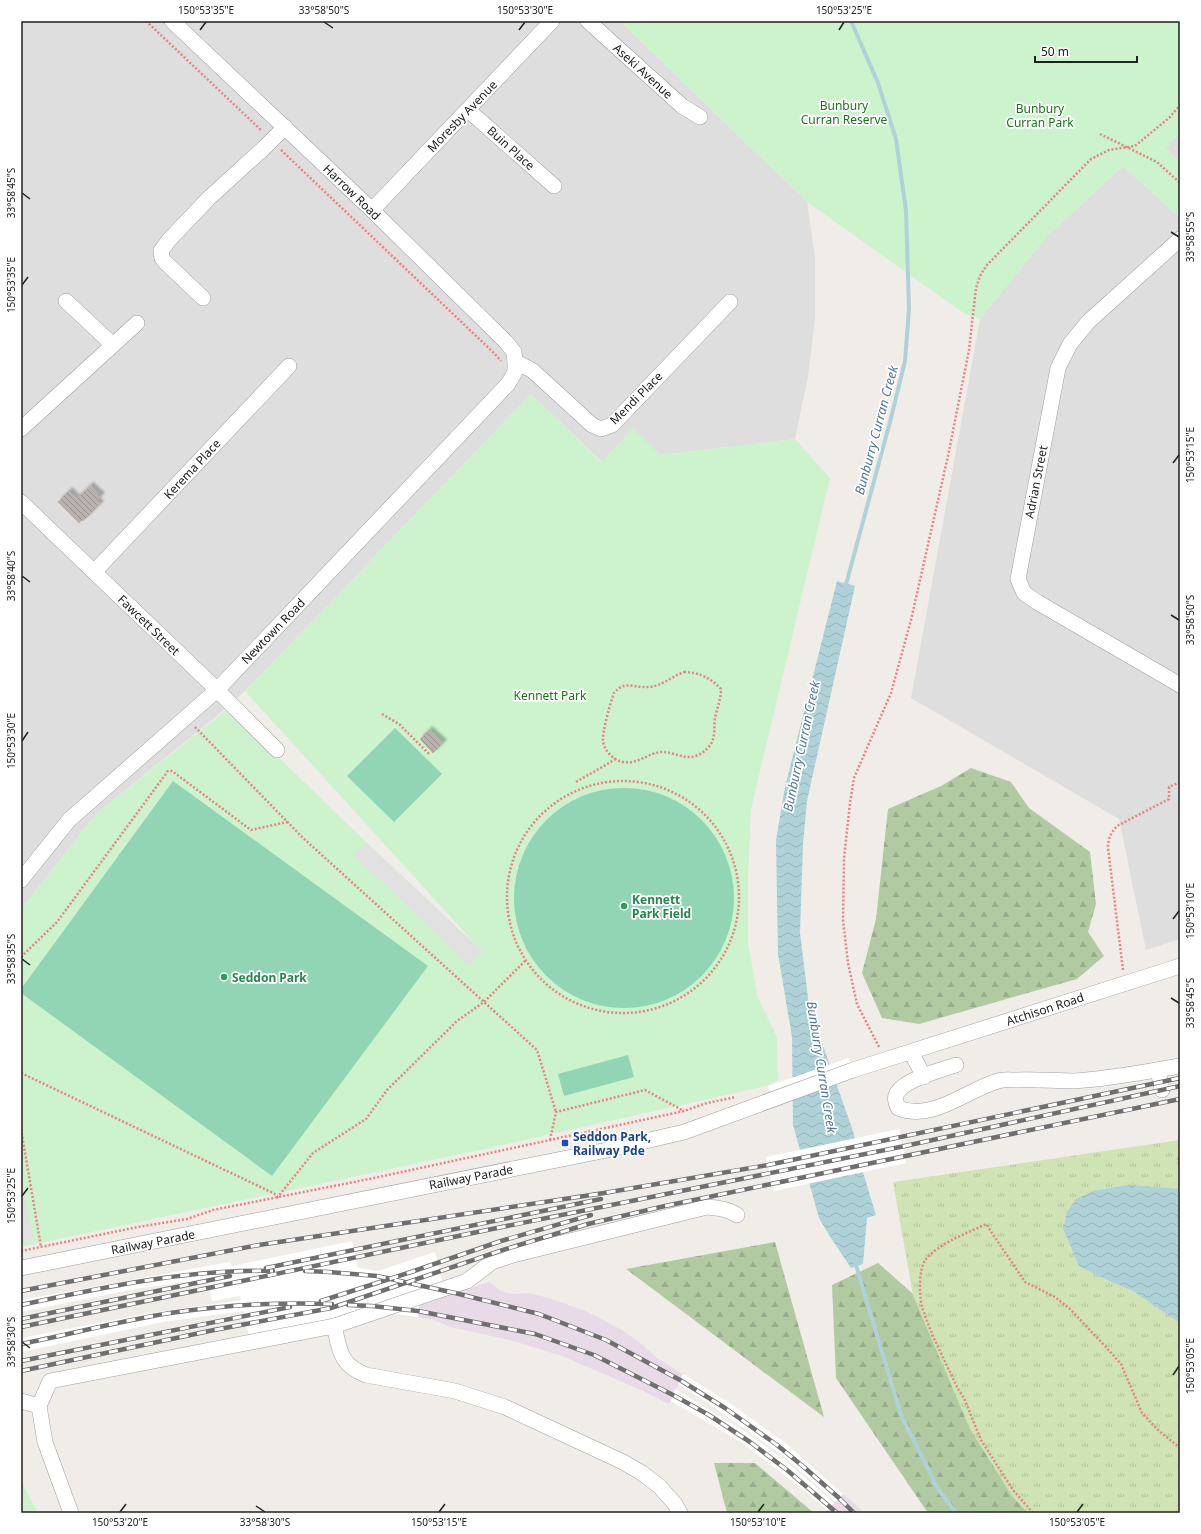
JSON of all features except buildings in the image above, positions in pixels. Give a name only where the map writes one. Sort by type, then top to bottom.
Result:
[{"type":"street","name":"Harrow Road","points":[[172,21],[372,210],[506,342],[514,352],[511,366]]},
{"type":"street","name":"Moresby Avenue","points":[[372,210],[552,21]]},
{"type":"street","name":"Aseki Avenue","points":[[588,21],[682,106],[700,118]]},
{"type":"street","name":"Buin Place","points":[[468,110],[554,186]]},
{"type":"street","points":[[203,298],[162,258],[162,251],[165,244],[188,219],[285,127]]},
{"type":"street","name":"Adrian Street","points":[[1180,239],[1088,322],[1070,344],[1058,368],[1018,579],[1024,593],[1037,602],[1180,685]]},
{"type":"street","points":[[66,301],[113,345]]},
{"type":"street","name":"Mendi Place","points":[[511,366],[533,371],[592,426],[601,429],[612,425],[730,302]]},
{"type":"street","points":[[21,429],[136,323]]},
{"type":"street","name":"Kerema Place","points":[[94,572],[289,366]]},
{"type":"street","name":"Newtown Road","points":[[21,880],[69,820],[217,690],[508,384],[511,366]]},
{"type":"street","name":"Fawcett Street","points":[[21,502],[217,690],[277,750]]},
{"type":"street","name":"Atchison Road","points":[[911,1052],[1180,966]]},
{"type":"street","points":[[911,1052],[924,1077]]},
{"type":"street","name":"Railway Parade","points":[[21,1268],[607,1150],[684,1132],[853,1070],[911,1052]]},
{"type":"street","points":[[956,1065],[906,1084],[897,1093],[895,1101],[898,1108],[906,1112],[920,1112],[959,1099],[980,1087],[999,1080],[1035,1079],[1073,1081],[1111,1078],[1180,1066]]},
{"type":"street","points":[[1158,1070],[1162,1090]]},
{"type":"street","points":[[71,1513],[45,1442],[39,1406],[50,1381],[334,1326],[467,1281],[492,1262],[513,1255],[707,1208],[726,1210],[737,1215]]},
{"type":"street","points":[[334,1326],[341,1357],[356,1372],[455,1391],[505,1407],[623,1462],[642,1473],[660,1487],[675,1504],[680,1513]]},
{"type":"street","points":[[21,1401],[39,1406]]},
{"type":"path","points":[[146,21],[500,359],[511,366]]},
{"type":"path","points":[[880,1049],[857,1004],[848,956],[843,912],[844,858],[850,803],[854,778],[891,693],[911,620],[947,463],[969,350],[976,288],[980,276],[986,266],[1092,159],[1110,150],[1135,146],[1170,116],[1180,105]]},
{"type":"path","points":[[1100,134],[1157,162],[1180,182]]},
{"type":"path","points":[[576,782],[616,759],[625,762],[636,761],[660,752],[672,752],[686,757],[696,756],[705,752],[712,742],[715,720],[721,699],[721,689],[716,683],[704,676],[692,672],[684,672],[673,676],[661,684],[649,687],[629,685],[623,686],[615,692],[611,702],[603,740],[606,751],[616,759]]},
{"type":"path","points":[[382,714],[399,724],[429,754]]},
{"type":"path","points":[[185,718],[315,849],[538,1050],[556,1112],[550,1140]]},
{"type":"path","points":[[21,957],[57,922],[168,771],[172,771],[251,830],[287,822]]},
{"type":"path","points":[[627,779],[658,785],[679,794],[705,814],[723,837],[732,860],[738,885],[737,911],[732,937],[719,962],[700,984],[680,999],[651,1010],[623,1014],[589,1008],[564,998],[543,981],[526,960],[512,933],[508,903],[510,875],[516,852],[531,826],[549,806],[575,790],[602,782],[627,779]]},
{"type":"path","points":[[1123,970],[1108,839],[1117,826],[1170,800],[1169,787],[1180,782]]},
{"type":"path","points":[[277,1197],[313,1153],[366,1119],[387,1090],[457,1021],[484,1002],[526,960]]},
{"type":"path","points":[[21,1073],[271,1192],[277,1197]]},
{"type":"path","points":[[556,1112],[644,1090],[684,1111]]},
{"type":"path","points":[[21,1251],[138,1227],[187,1219],[213,1210],[684,1111],[707,1103],[742,1095]]},
{"type":"path","points":[[21,1129],[41,1247]]},
{"type":"path","points":[[1180,1154],[1178,1161],[1180,1165]]},
{"type":"path","points":[[1033,1513],[1012,1490],[981,1440],[964,1398],[922,1309],[921,1274],[925,1260],[949,1241],[986,1224],[1025,1282],[1061,1301],[1121,1364],[1142,1413],[1159,1431],[1180,1448]]},
{"type":"shaded area","points":[[21,21],[620,21],[807,202],[815,257],[815,318],[808,377],[795,439],[602,462],[531,394],[245,691],[218,715],[96,814],[21,909]]},
{"type":"shaded area","points":[[1180,133],[1180,162],[1165,148]]},
{"type":"shaded area","points":[[1123,166],[1180,218],[1180,939],[1146,950],[1119,819],[911,698],[980,319],[1047,236]]},
{"type":"shaded area","points":[[367,843],[483,952],[469,965],[354,855]]},
{"type":"shaded area","points":[[21,1178],[34,1240],[21,1243]]},
{"type":"shaded area","points":[[489,1282],[501,1291],[513,1294],[529,1293],[549,1298],[588,1312],[622,1330],[643,1345],[657,1358],[683,1374],[671,1401],[668,1404],[643,1391],[562,1356],[510,1340],[450,1327],[434,1320],[418,1317],[419,1304]]},
{"type":"shaded area","points":[[843,1494],[865,1513],[829,1513],[827,1510]]},
{"type":"green space","points":[[620,21],[1180,21],[1180,133],[1166,148],[1180,162],[1180,218],[1123,166],[1047,236],[980,319],[965,314],[807,202]]},
{"type":"green space","name":"Kennett Park","points":[[531,394],[601,462],[633,428],[660,455],[795,439],[830,478],[751,809],[748,875],[748,943],[758,998],[777,1037],[778,1080],[766,1086],[480,1150],[21,1247],[21,909],[96,814],[225,711],[236,716],[367,843],[478,947],[245,691]]},
{"type":"green space","points":[[395,728],[442,774],[394,822],[347,776]]},
{"type":"green space","points":[[971,768],[1011,782],[1029,808],[1090,852],[1096,904],[1088,932],[1104,956],[1077,979],[919,1024],[882,1018],[862,973],[876,919],[888,809],[941,786]]},
{"type":"green space","name":"Seddon Park","points":[[173,781],[428,966],[272,1176],[21,993],[21,989]]},
{"type":"green space","name":"Kennett Park Field","points":[[624,788],[656,793],[676,801],[693,813],[709,829],[721,846],[729,866],[734,898],[729,930],[721,950],[709,967],[693,983],[676,995],[656,1003],[624,1008],[592,1003],[572,995],[555,983],[539,967],[527,950],[519,930],[514,898],[519,866],[527,846],[539,829],[555,813],[572,801],[592,793]]},
{"type":"green space","points":[[628,1055],[634,1077],[564,1096],[558,1074]]},
{"type":"green space","points":[[1180,1140],[1180,1513],[1008,1513],[917,1318],[893,1182]]},
{"type":"green space","points":[[775,1242],[824,1417],[626,1269]]},
{"type":"green space","points":[[878,1263],[912,1293],[970,1429],[1012,1496],[1028,1513],[928,1513],[836,1378],[832,1285]]},
{"type":"green space","points":[[714,1463],[755,1463],[814,1513],[727,1513]]},
{"type":"green space","points":[[21,1481],[38,1513],[21,1513]]},
{"type":"water","points":[[837,581],[855,586],[807,801],[803,844],[800,933],[809,1006],[853,1131],[862,1169],[876,1215],[867,1218],[863,1264],[851,1268],[819,1218],[793,1125],[792,1037],[778,954],[776,840],[785,787]]},
{"type":"water","points":[[1128,1185],[1180,1189],[1180,1323],[1133,1291],[1079,1266],[1063,1228],[1067,1212],[1076,1199],[1093,1191]]},
{"type":"pier","points":[[849,1058],[856,1077],[775,1106],[768,1086]]},
{"type":"pier","points":[[899,1129],[906,1163],[774,1191],[766,1157]]},
{"type":"pier","points":[[352,1241],[358,1268],[378,1271],[435,1252],[443,1284],[468,1289],[419,1304],[418,1317],[364,1310],[330,1321],[249,1338],[244,1311],[163,1322],[21,1352],[21,1338],[145,1314],[241,1300],[240,1296],[212,1301],[208,1279],[135,1289],[21,1312],[21,1300],[230,1262],[232,1266]]},
{"type":"pier","points":[[683,1374],[734,1406],[784,1442],[843,1494],[836,1502],[782,1455],[714,1407],[678,1384]]},
{"type":"pier","points":[[675,1389],[744,1431],[786,1461],[834,1503],[827,1510],[800,1487],[741,1442],[671,1401]]},
{"type":"waterway","name":"Bunburry Curran Creek","points":[[845,588],[905,361],[909,309],[906,211],[896,139],[878,83],[851,21]]},
{"type":"waterway","name":"Bunburry Curran Creek","points":[[855,1262],[901,1415],[938,1489],[956,1513]]},
{"type":"railway","points":[[21,1291],[259,1245],[604,1193],[768,1165],[1180,1078]]},
{"type":"railway","points":[[21,1327],[492,1229],[905,1146],[1180,1086]]},
{"type":"railway","points":[[21,1371],[214,1330],[331,1308],[503,1250],[588,1224],[665,1206],[1180,1099]]},
{"type":"railway","points":[[266,1268],[601,1199]]},
{"type":"railway","points":[[321,1301],[501,1241],[591,1215]]},
{"type":"railway","points":[[21,1305],[146,1280],[209,1273],[273,1271]]},
{"type":"railway","points":[[305,1271],[377,1276],[455,1293],[539,1314],[606,1340],[680,1380],[725,1408],[777,1445],[839,1498],[854,1513]]},
{"type":"railway","points":[[21,1319],[230,1276]]},
{"type":"railway","points":[[21,1344],[133,1320],[190,1310],[292,1303],[332,1304]]},
{"type":"railway","points":[[348,1305],[418,1311],[535,1334],[594,1355],[709,1415],[750,1442],[787,1470],[837,1513]]},
{"type":"railway","points":[[21,1361],[290,1307]]},
{"type":"place","name":"Kennett Park Field","points":[[624,906]]},
{"type":"place","name":"Seddon Park","points":[[224,977]]},
{"type":"place","name":"Seddon Park, Railway Pde","points":[[565,1143]]},
{"type":"park label","name":"Bunbury Curran Reserve","points":[[844,112]]},
{"type":"park label","name":"Bunbury Curran Park","points":[[1040,115]]}]
